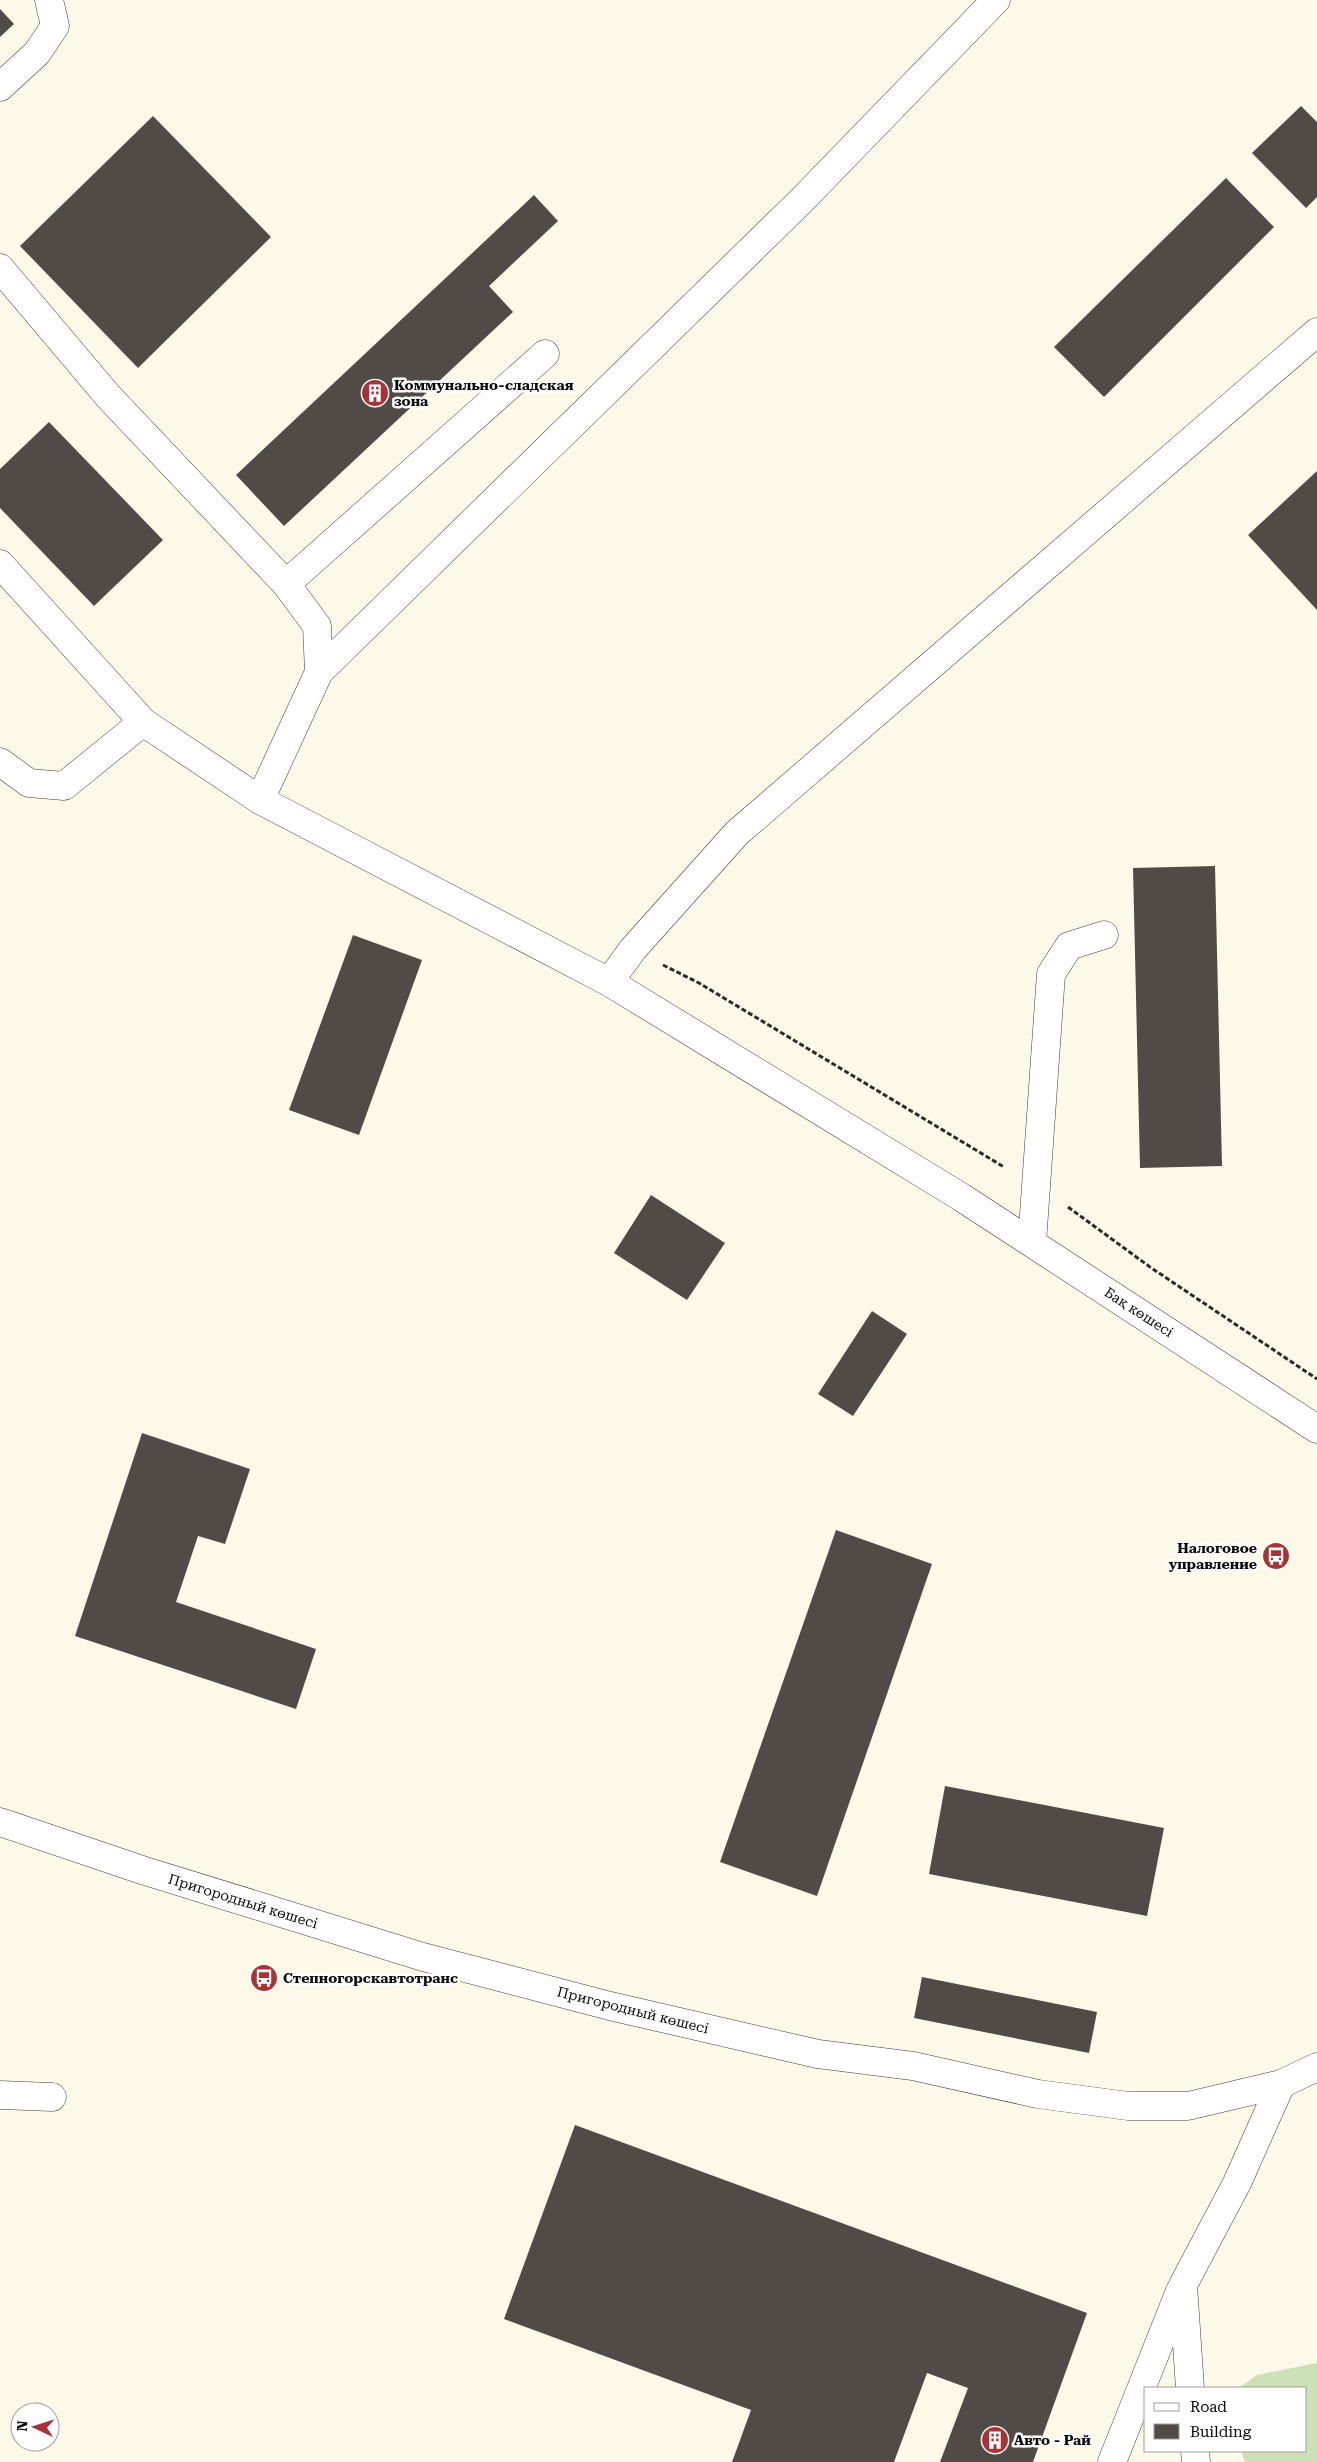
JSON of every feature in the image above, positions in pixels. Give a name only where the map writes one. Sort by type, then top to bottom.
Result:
[{"type":"street","points":[[0,87],[37,53],[55,26],[49,0]]},
{"type":"street","points":[[260,800],[319,672],[802,200],[996,0]]},
{"type":"street","points":[[0,268],[108,396],[286,584],[317,626],[319,672]]},
{"type":"street","points":[[609,982],[634,949],[737,834],[1317,332]]},
{"type":"street","points":[[286,584],[545,354]]},
{"type":"street","name":"Бақ көшесі","points":[[0,564],[143,722],[260,800],[609,982],[961,1197],[1317,1429]]},
{"type":"street","points":[[0,762],[28,783],[64,786],[143,722]]},
{"type":"street","points":[[1032,1243],[1051,974],[1069,946],[1104,935]]},
{"type":"street","name":"Пригородный көшесі","points":[[0,1822],[142,1870],[422,1957],[610,2006],[818,2054],[913,2066],[1038,2094],[1128,2106],[1188,2106],[1281,2084],[1317,2067]]},
{"type":"street","points":[[1112,2462],[1183,2285],[1237,2183],[1281,2084]]},
{"type":"street","points":[[0,2094],[52,2097]]},
{"type":"street","points":[[1183,2285],[1190,2387]]},
{"type":"path","points":[[634,949],[699,983],[954,1139],[1036,1186],[1150,1267],[1317,1378]]},
{"type":"green space","points":[[1317,2363],[1317,2462],[1245,2462],[1241,2452],[1307,2452],[1307,2387],[1240,2387],[1257,2375]]},
{"type":"building","points":[[0,9],[14,24],[0,37]]},
{"type":"building","points":[[1301,106],[1317,122],[1317,197],[1306,208],[1252,153]]},
{"type":"building","points":[[153,116],[271,237],[138,368],[20,246]]},
{"type":"building","points":[[1226,178],[1274,227],[1104,397],[1054,347]]},
{"type":"building","name":"Коммунально-сладская зона","points":[[534,195],[558,221],[489,286],[513,312],[284,526],[236,475]]},
{"type":"building","points":[[49,422],[163,540],[94,606],[0,508],[0,469]]},
{"type":"building","points":[[1317,471],[1317,610],[1248,535]]},
{"type":"building","points":[[1215,866],[1222,1166],[1140,1168],[1133,868]]},
{"type":"building","points":[[353,935],[422,960],[359,1135],[289,1110]]},
{"type":"building","points":[[651,1195],[725,1243],[687,1300],[614,1253]]},
{"type":"building","points":[[872,1311],[907,1334],[853,1416],[818,1394]]},
{"type":"building","points":[[142,1433],[250,1469],[225,1544],[198,1536],[176,1602],[316,1649],[296,1709],[75,1636]]},
{"type":"building","points":[[836,1530],[932,1564],[817,1896],[720,1862]]},
{"type":"building","points":[[945,1786],[1164,1828],[1147,1916],[929,1874]]},
{"type":"building","points":[[922,1977],[1097,2012],[1089,2053],[914,2018]]},
{"type":"building","points":[[575,2125],[1087,2313],[1033,2462],[940,2462],[968,2388],[927,2373],[894,2462],[732,2462],[751,2410],[504,2319]]},
{"type":"place","name":"Коммунально-сладская зона","points":[[375,393]]},
{"type":"place","name":"Налоговое управление","points":[[1276,1556]]},
{"type":"place","name":"Степногорскавтотранс","points":[[264,1978]]},
{"type":"place","name":"Авто - Рай","points":[[995,2440]]}]
